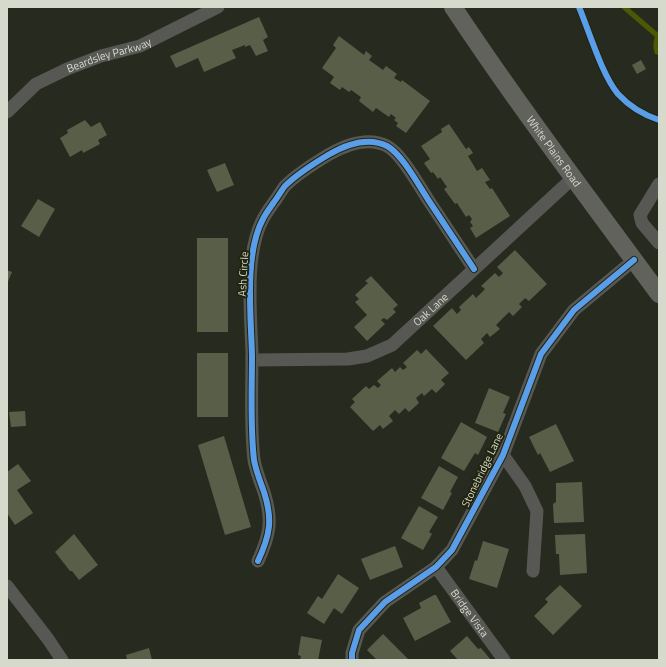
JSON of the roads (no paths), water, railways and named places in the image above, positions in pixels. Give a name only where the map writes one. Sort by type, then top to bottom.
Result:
[{"type":"main road","name":"White Plains Road","points":[[453,7],[492,65],[618,239],[659,292]]},
{"type":"street","name":"Beardsley Parkway","points":[[7,112],[36,84],[67,69],[101,56],[140,46],[218,7]]},
{"type":"street","name":"Ash Circle","points":[[258,561],[267,542],[270,521],[267,500],[254,462],[251,427],[252,360],[250,281],[252,256],[262,219],[285,187],[299,174],[317,161],[343,148],[361,142],[376,143],[387,147],[398,155],[474,270]]},
{"type":"street","name":"Oak Lane","points":[[252,360],[348,359],[367,356],[392,345],[574,177]]},
{"type":"street","points":[[659,184],[640,215],[642,223],[659,242]]},
{"type":"street","name":"Stonebridge Lane","points":[[352,660],[352,653],[359,630],[385,602],[436,566],[452,550],[503,455],[541,354],[574,310],[634,260]]},
{"type":"street","points":[[503,455],[526,486],[536,511],[533,571]]},
{"type":"street","name":"Bridge Vista","points":[[436,566],[504,660]]},
{"type":"street","points":[[7,586],[48,639],[62,660]]},
{"type":"waterway","points":[[624,7],[659,37]]}]
